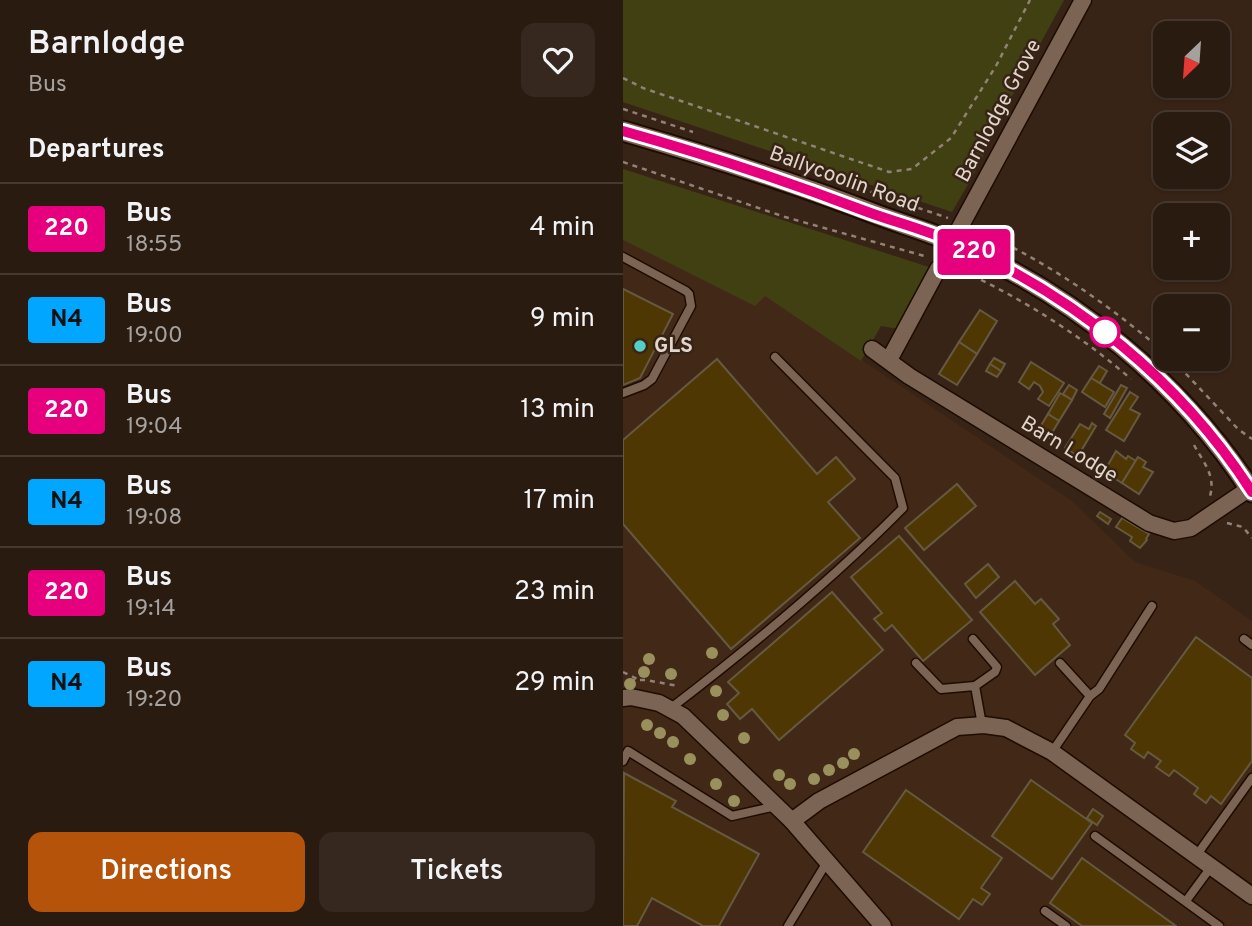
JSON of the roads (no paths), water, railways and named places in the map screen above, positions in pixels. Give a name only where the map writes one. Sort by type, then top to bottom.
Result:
[{"type":"street","name":"Barnlodge Grove","points":[[952,242],[1083,0]]},
{"type":"street","name":"Ballycoolin Road","points":[[623,131],[761,174],[952,242],[1009,269],[1060,299],[1116,340],[1162,381],[1215,441],[1251,489]]},
{"type":"street","points":[[889,360],[941,264]]},
{"type":"street","name":"Barn Lodge","points":[[872,349],[909,376],[1149,523],[1174,531],[1191,528],[1251,489]]},
{"type":"street","points":[[623,698],[646,699],[671,708],[683,716],[792,821],[874,923]]},
{"type":"street","points":[[792,821],[819,801],[957,727],[982,725],[1006,728],[1052,752],[1252,897]]},
{"type":"lane","points":[[623,257],[686,291],[691,306],[652,379],[623,393]]},
{"type":"lane","points":[[671,708],[722,670],[859,553],[903,508],[895,478],[775,358]]},
{"type":"lane","points":[[1052,752],[1090,696],[1099,689],[1152,606]]},
{"type":"lane","points":[[916,663],[941,689],[975,687],[995,672],[997,667],[973,639]]},
{"type":"lane","points":[[1244,639],[1252,645]]},
{"type":"lane","points":[[1060,663],[1090,696]]},
{"type":"lane","points":[[975,687],[982,725]]},
{"type":"lane","points":[[623,761],[628,751],[732,816],[776,806]]},
{"type":"lane","points":[[1196,856],[1252,778]]},
{"type":"lane","points":[[1095,836],[1219,926]]},
{"type":"lane","points":[[788,926],[827,862]]},
{"type":"lane","points":[[1186,901],[1211,867]]},
{"type":"lane","points":[[1045,911],[1066,926]]},
{"type":"place","name":"GLS","points":[[640,346]]}]
